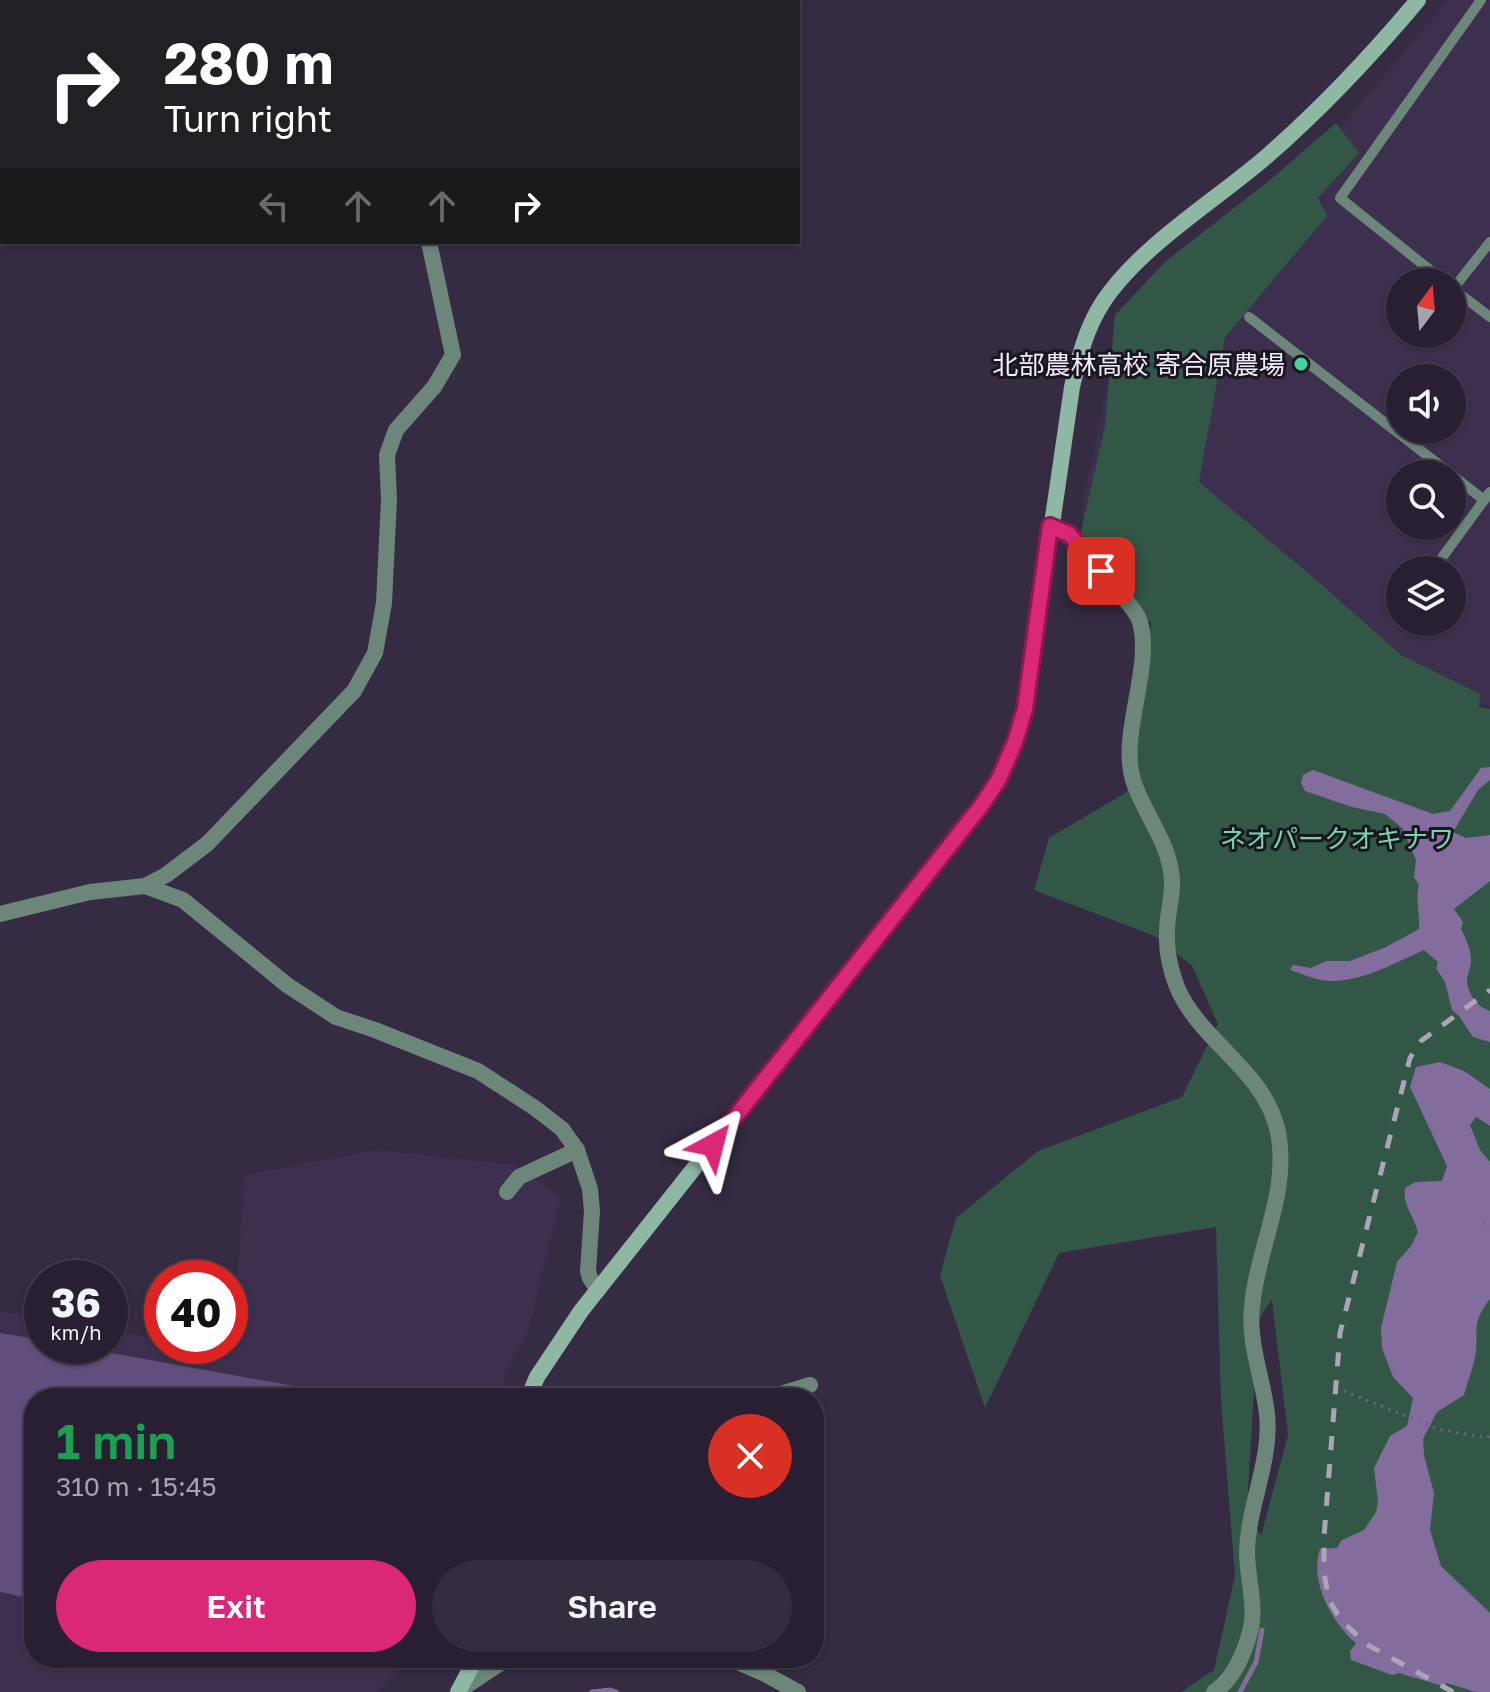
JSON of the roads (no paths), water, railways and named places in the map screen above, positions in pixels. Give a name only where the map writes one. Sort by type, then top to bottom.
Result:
[{"type":"street","points":[[532,1388],[558,1343],[598,1290],[981,806],[999,779],[1025,709],[1072,387],[1090,324],[1103,301],[1154,248],[1265,158],[1327,102],[1418,0]]},
{"type":"street","points":[[0,914],[90,892],[145,886],[166,875],[218,833],[354,691],[375,653],[384,603],[389,499],[387,455],[396,430],[434,387],[453,355],[429,244]]},
{"type":"street","points":[[1050,526],[1069,534],[1081,546],[1140,619],[1142,645],[1130,753],[1132,779],[1166,849],[1173,882],[1167,931],[1169,960],[1178,990],[1197,1018],[1252,1079],[1268,1106],[1278,1132],[1280,1186],[1252,1307],[1252,1340],[1267,1415],[1267,1446],[1247,1550],[1252,1624],[1242,1657],[1225,1685],[1214,1692]]},
{"type":"street","points":[[145,886],[183,900],[287,985],[336,1017],[478,1071],[562,1129],[577,1150],[587,1176],[592,1211],[588,1271],[598,1290]]},
{"type":"street","points":[[507,1192],[519,1177],[577,1150]]},
{"type":"street","points":[[800,1388],[810,1385]]},
{"type":"street","points":[[459,1691],[471,1668]]},
{"type":"street","points":[[459,1691],[493,1668]]},
{"type":"street","points":[[751,1668],[798,1692]]},
{"type":"lane","points":[[1428,268],[1340,198],[1481,0]]},
{"type":"lane","points":[[1466,271],[1490,242]]},
{"type":"lane","points":[[1466,299],[1490,317]]},
{"type":"lane","points":[[1249,317],[1434,460]]},
{"type":"lane","points":[[1443,556],[1487,496],[1466,483]]},
{"type":"waterway","points":[[1240,1692],[1256,1662],[1262,1630]]},
{"type":"waterway","points":[[592,1692],[616,1692]]},
{"type":"railway","points":[[1453,1692],[1366,1644],[1341,1620],[1329,1600],[1324,1573],[1324,1537],[1340,1333],[1410,1058],[1421,1041],[1490,990]]},
{"type":"place","name":"北部農林高校 寄合原農場","points":[[1301,364]]},
{"type":"park label","name":"ネオパークオキナワ","points":[[1337,838]]}]
